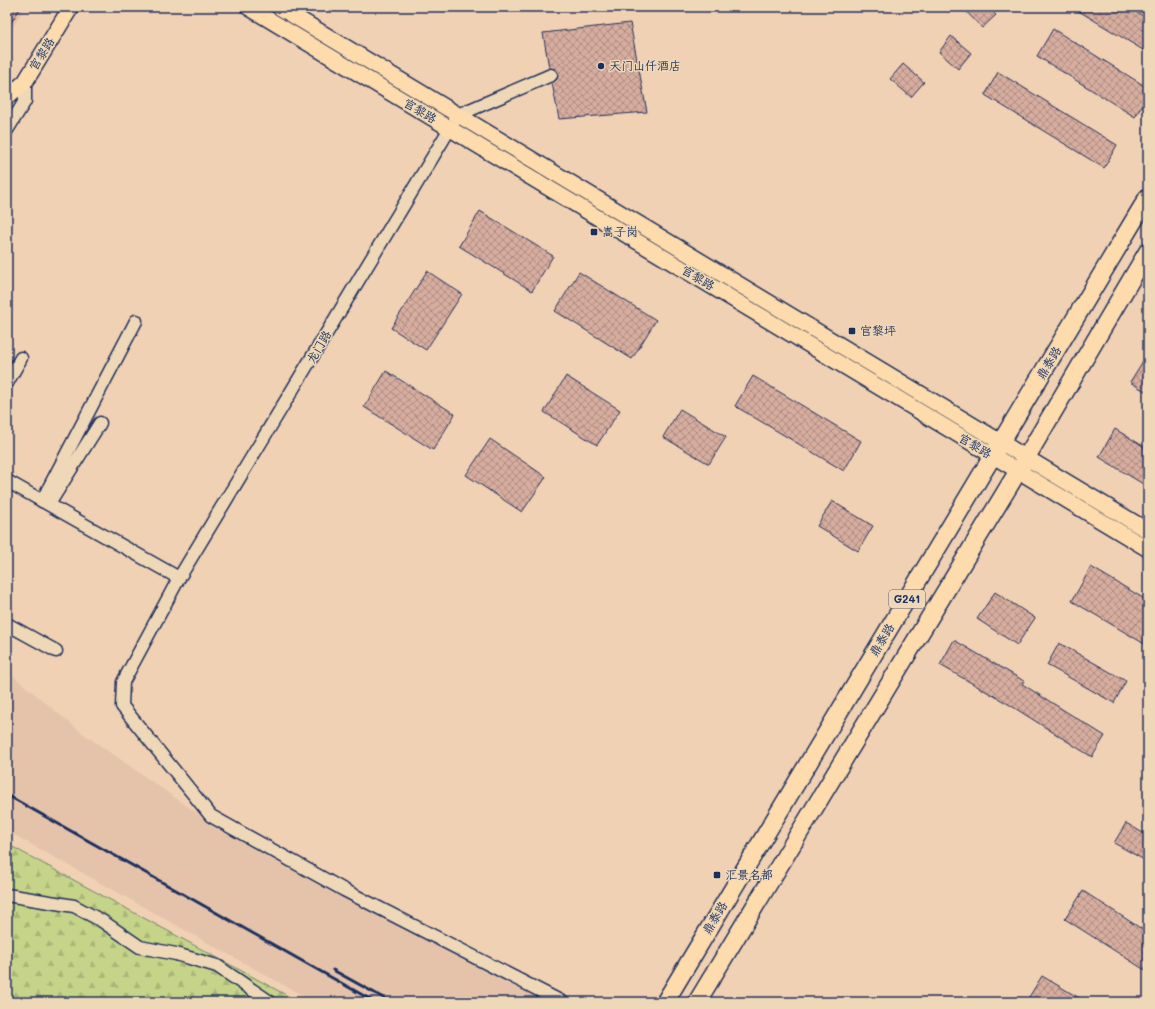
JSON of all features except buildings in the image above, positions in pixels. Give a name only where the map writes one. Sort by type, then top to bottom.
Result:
[{"type":"highway","name":"鼎泰路","points":[[668,997],[1148,197]]},
{"type":"highway","name":"G241","points":[[697,1002],[1022,465],[1148,251]]},
{"type":"highway","name":"G241","points":[[668,997],[687,1002]]},
{"type":"main road","name":"官黎路","points":[[7,97],[25,82],[71,7]]},
{"type":"main road","name":"官黎路","points":[[248,7],[450,129],[996,449]]},
{"type":"main road","name":"官黎路","points":[[279,7],[458,115],[1022,465],[1148,549]]},
{"type":"main road","name":"官黎路","points":[[1022,465],[1148,531]]},
{"type":"street","points":[[458,115],[551,75]]},
{"type":"street","points":[[7,130],[25,101],[25,82]]},
{"type":"street","name":"龙门路","points":[[458,115],[179,578],[123,682],[122,706],[211,816],[344,890],[562,1002]]},
{"type":"street","points":[[46,502],[136,321]]},
{"type":"street","points":[[7,383],[21,358]]},
{"type":"street","points":[[46,502],[100,423]]},
{"type":"street","points":[[7,481],[179,578]]},
{"type":"street","points":[[7,624],[56,651]]},
{"type":"street","points":[[7,895],[74,906],[102,921],[140,947],[176,954],[217,966],[270,1002]]},
{"type":"shaded area","points":[[7,7],[25,7],[7,37]]},
{"type":"shaded area","points":[[7,671],[81,732],[210,822],[553,1002],[314,1002],[7,831]]},
{"type":"green space","points":[[7,844],[299,1002],[7,1002]]},
{"type":"railway","points":[[7,795],[375,1002]]},
{"type":"railway","points":[[333,970],[391,1002]]},
{"type":"place","name":"天门山仟酒店","points":[[601,66]]},
{"type":"place","name":"嵩子岗","points":[[594,232]]},
{"type":"place","name":"官黎坪","points":[[852,331]]},
{"type":"place","name":"汇景名都","points":[[717,875]]}]
